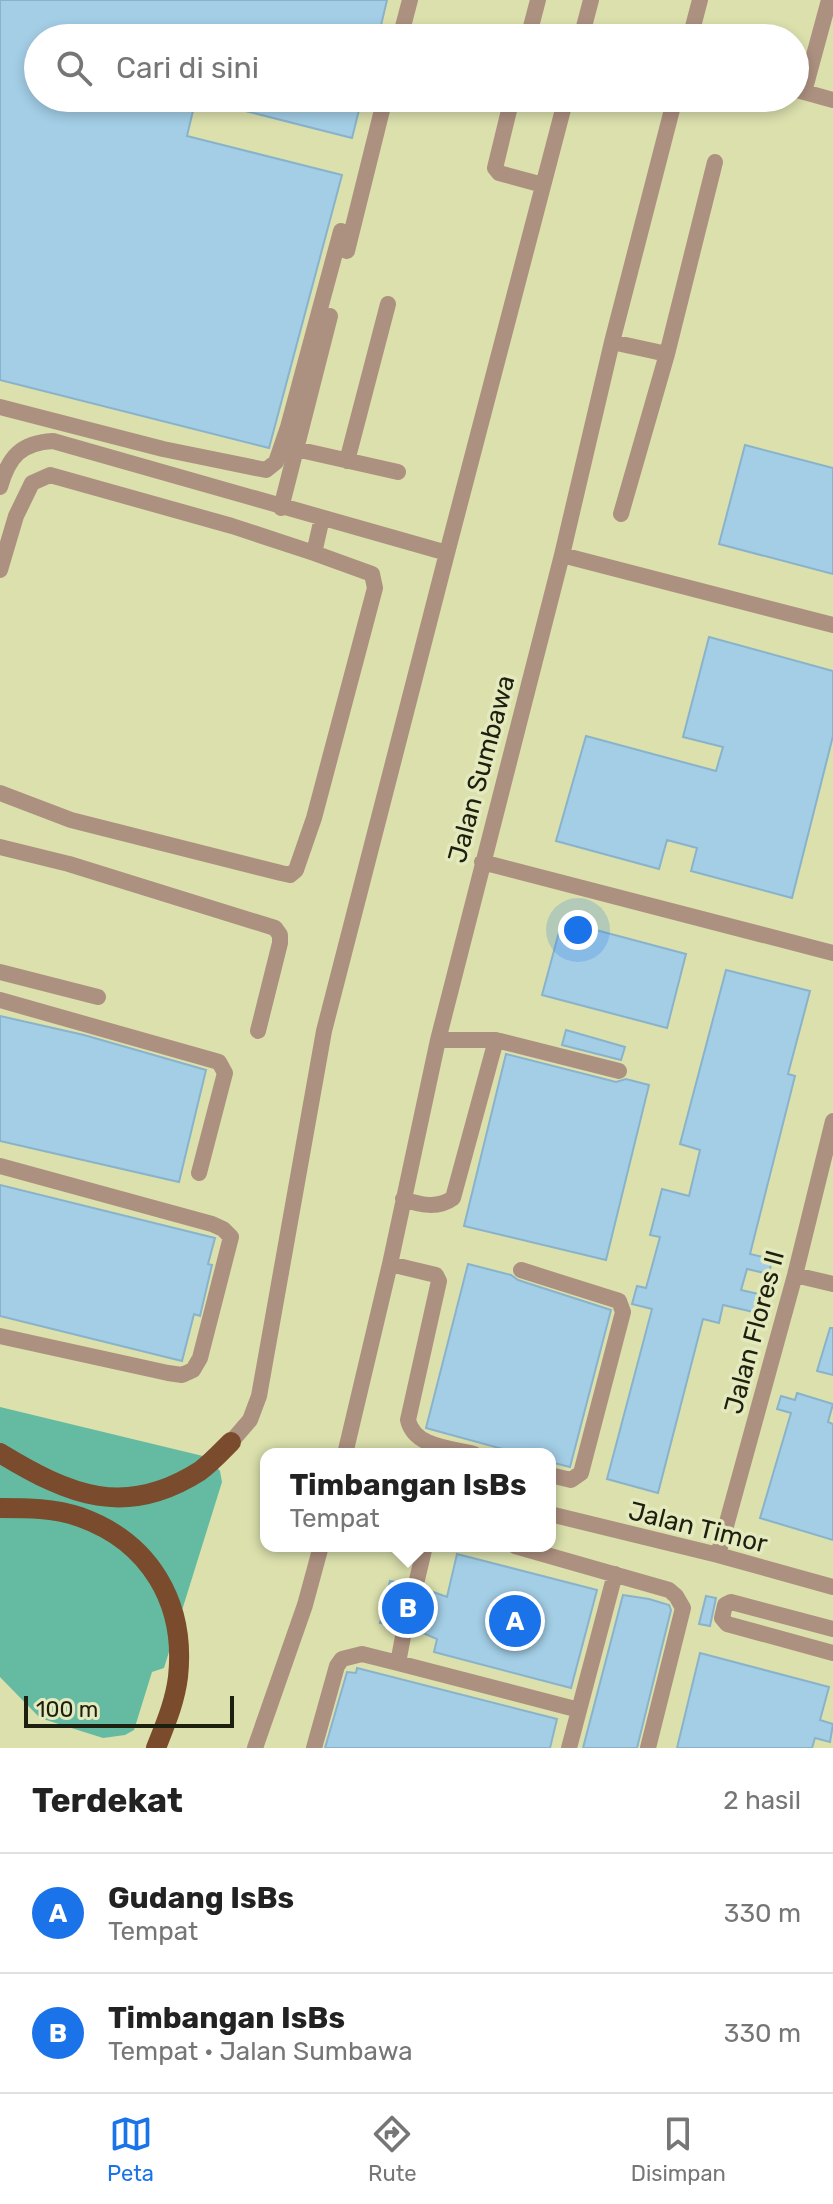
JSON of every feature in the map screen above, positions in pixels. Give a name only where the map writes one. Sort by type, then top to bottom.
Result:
[{"type":"main road","points":[[0,1453],[60,1487],[116,1498],[143,1495],[171,1486],[202,1470],[231,1442]]},
{"type":"main road","points":[[0,1508],[39,1508],[77,1516],[108,1529],[135,1550],[157,1576],[174,1608],[179,1644],[178,1678],[156,1748]]},
{"type":"street","points":[[404,24],[410,0]]},
{"type":"street","points":[[532,24],[538,0]]},
{"type":"street","points":[[585,24],[591,0]]},
{"type":"street","points":[[694,24],[700,0]]},
{"type":"street","points":[[809,63],[829,0]]},
{"type":"street","points":[[809,93],[833,100]]},
{"type":"street","points":[[281,508],[381,112]]},
{"type":"street","points":[[509,112],[495,168],[499,173],[543,185]]},
{"type":"street","points":[[231,1442],[250,1420],[259,1396],[324,1031],[562,112]]},
{"type":"street","name":"Jalan Sumbawa","points":[[347,1448],[402,1267],[408,1201],[438,1040],[618,342],[672,112]]},
{"type":"street","points":[[621,514],[667,354],[715,162]]},
{"type":"street","points":[[0,407],[163,449],[266,470],[276,462],[288,427],[341,231]]},
{"type":"street","points":[[347,461],[388,304]]},
{"type":"street","points":[[618,342],[667,354]]},
{"type":"street","points":[[0,487],[7,467],[23,448],[34,442],[53,441],[447,553]]},
{"type":"street","points":[[296,449],[398,472]]},
{"type":"street","points":[[0,570],[16,516],[32,483],[50,475],[232,526],[363,569],[372,574],[375,588],[314,818],[299,864],[290,875],[71,820],[0,793]]},
{"type":"street","points":[[314,553],[322,518]]},
{"type":"street","points":[[562,555],[833,625]]},
{"type":"street","points":[[0,847],[69,864],[275,928],[280,935],[280,943],[258,1031]]},
{"type":"street","points":[[482,862],[833,953]]},
{"type":"street","points":[[0,972],[98,997]]},
{"type":"street","points":[[0,1000],[219,1062],[225,1073],[199,1173]]},
{"type":"street","points":[[438,1040],[496,1040],[619,1071]]},
{"type":"street","points":[[408,1201],[433,1206],[453,1198],[496,1040]]},
{"type":"street","name":"Jalan Flores II","points":[[718,1555],[795,1275],[833,1121]]},
{"type":"street","points":[[0,1166],[212,1224],[231,1237],[200,1358],[193,1370],[182,1375],[0,1336]]},
{"type":"street","points":[[402,1267],[436,1275],[439,1281],[408,1420],[410,1428],[419,1439],[452,1448]]},
{"type":"street","points":[[521,1270],[619,1301],[623,1312],[581,1473],[571,1480],[556,1476]]},
{"type":"street","points":[[795,1275],[833,1284]]},
{"type":"street","name":"Jalan Timor","points":[[556,1515],[833,1587]]},
{"type":"street","points":[[255,1748],[305,1605],[319,1552]]},
{"type":"street","points":[[416,1584],[424,1552]]},
{"type":"street","points":[[536,1552],[669,1590],[683,1608],[648,1748]]},
{"type":"street","points":[[569,1748],[615,1574]]},
{"type":"street","points":[[833,1629],[731,1602],[725,1605],[722,1618],[727,1624],[833,1653]]},
{"type":"street","points":[[398,1663],[405,1626]]},
{"type":"street","points":[[314,1748],[337,1666],[342,1659],[362,1654],[579,1710]]},
{"type":"shaded area","points":[[0,0],[833,0],[833,1748],[0,1748]]},
{"type":"water","points":[[0,1407],[207,1457],[220,1471],[222,1482],[164,1668],[152,1672],[134,1730],[125,1735],[103,1738],[40,1718],[0,1677]]},
{"type":"building","points":[[0,0],[387,0],[381,24],[24,24],[24,112],[193,112],[187,136],[342,175],[269,448],[0,380]]},
{"type":"building","points":[[249,112],[358,112],[352,138]]},
{"type":"building","points":[[745,445],[833,468],[833,574],[719,544]]},
{"type":"building","points":[[709,637],[833,671],[833,736],[792,898],[691,871],[697,848],[667,840],[659,869],[556,841],[586,736],[716,771],[723,747],[683,737]]},
{"type":"building","points":[[562,921],[686,954],[667,1028],[542,995]]},
{"type":"building","points":[[726,970],[810,991],[788,1074],[795,1076],[750,1254],[772,1259],[769,1274],[747,1269],[741,1290],[763,1295],[758,1313],[723,1305],[719,1323],[703,1319],[658,1493],[607,1479],[652,1309],[632,1304],[637,1286],[646,1288],[660,1237],[650,1235],[662,1189],[689,1196],[700,1150],[680,1144]]},
{"type":"building","points":[[0,1016],[84,1035],[206,1070],[179,1182],[0,1141]]},
{"type":"building","points":[[566,1030],[625,1047],[621,1060],[562,1045]]},
{"type":"building","points":[[506,1054],[616,1082],[626,1079],[649,1085],[606,1260],[464,1226]]},
{"type":"building","points":[[0,1185],[215,1238],[200,1316],[194,1314],[182,1361],[0,1316]]},
{"type":"building","points":[[468,1264],[511,1275],[518,1280],[611,1310],[570,1467],[556,1464],[556,1448],[499,1448],[426,1428]]},
{"type":"building","points":[[830,1328],[833,1328],[833,1375],[817,1371]]},
{"type":"building","points":[[797,1393],[833,1404],[828,1422],[833,1424],[833,1540],[760,1518],[791,1413],[777,1409],[781,1396],[795,1400]]},
{"type":"building","points":[[457,1554],[597,1590],[571,1688],[434,1652],[437,1639],[416,1630],[415,1622],[408,1615],[401,1616],[394,1624],[380,1623],[390,1581],[405,1584],[413,1594],[420,1594],[425,1589],[447,1597]]},
{"type":"building","points":[[623,1595],[669,1605],[671,1610],[637,1748],[583,1748]]},
{"type":"building","points":[[706,1596],[716,1598],[710,1626],[699,1624]]},
{"type":"building","points":[[700,1653],[829,1687],[820,1720],[833,1724],[830,1742],[815,1738],[812,1748],[677,1748]]},
{"type":"building","points":[[357,1668],[557,1719],[550,1748],[325,1748],[347,1672],[356,1673]]},
{"type":"tunnel","points":[[405,1626],[416,1584]]},
{"type":"place","name":"Timbangan IsBs","points":[[408,1608]]},
{"type":"place","name":"Gudang IsBs","points":[[515,1621]]}]
